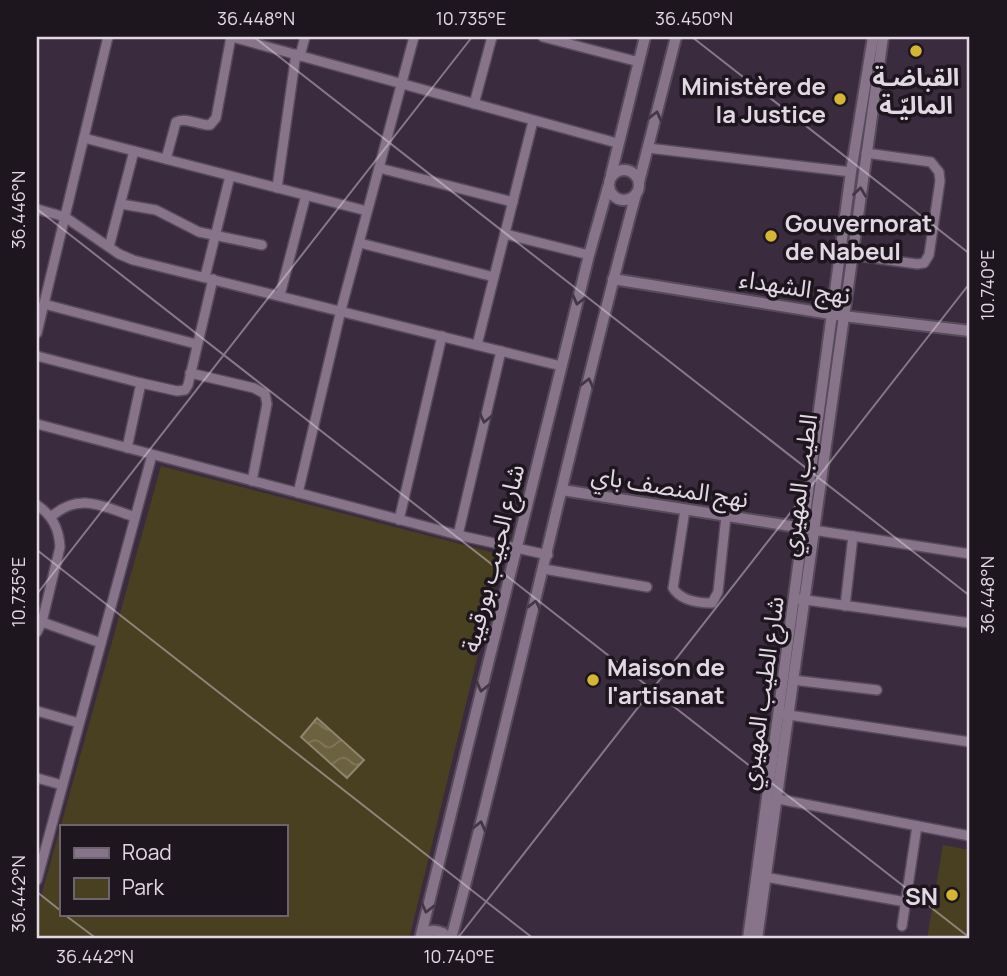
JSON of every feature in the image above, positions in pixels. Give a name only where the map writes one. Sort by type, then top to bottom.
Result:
[{"type":"street","points":[[37,333],[41,306],[108,37]]},
{"type":"street","points":[[166,159],[176,122],[184,120],[210,125],[216,118],[232,37],[617,143]]},
{"type":"street","points":[[277,188],[298,55],[305,37]]},
{"type":"street","points":[[298,493],[341,310],[414,37]]},
{"type":"street","points":[[474,104],[492,37]]},
{"type":"street","points":[[543,37],[565,40],[639,62]]},
{"type":"street","name":"شارع الحبيب بورقيبة","points":[[420,939],[645,37]]},
{"type":"street","name":"شارع الحبيب بورقيبة","points":[[450,939],[548,555],[613,279],[676,37]]},
{"type":"street","name":"شارع الطيب المهيري","points":[[748,939],[761,876],[800,600],[838,315],[851,173],[873,37]]},
{"type":"street","points":[[838,315],[851,255],[883,37]]},
{"type":"street","points":[[477,345],[533,121]]},
{"type":"street","points":[[84,138],[367,211]]},
{"type":"street","points":[[648,148],[851,173]]},
{"type":"street","points":[[109,247],[134,151]]},
{"type":"street","points":[[851,255],[917,264],[924,263],[929,255],[939,172],[931,162],[866,153]]},
{"type":"street","points":[[379,168],[513,202]]},
{"type":"street","points":[[621,169],[627,170],[633,172],[638,188],[626,200],[620,200],[610,193],[610,181],[621,169]]},
{"type":"street","points":[[37,356],[183,391],[188,385],[197,344],[214,236],[230,176]]},
{"type":"street","points":[[280,295],[306,195]]},
{"type":"street","points":[[121,204],[156,210],[186,227],[214,236],[262,245]]},
{"type":"street","points":[[37,209],[65,217],[133,260],[561,366]]},
{"type":"street","points":[[505,234],[589,255]]},
{"type":"street","points":[[360,243],[494,277]]},
{"type":"street","name":"نهج الشهداء","points":[[613,279],[838,315],[970,331]]},
{"type":"street","points":[[41,306],[197,344]]},
{"type":"street","points":[[400,520],[442,336]]},
{"type":"street","points":[[458,535],[501,351]]},
{"type":"street","points":[[190,373],[254,388],[265,394],[267,404],[252,481]]},
{"type":"street","points":[[127,448],[141,383]]},
{"type":"street","points":[[37,424],[458,535],[548,555]]},
{"type":"street","points":[[37,880],[41,848],[62,785],[152,455]]},
{"type":"street","name":"نهج المنصف باي","points":[[562,490],[809,529]]},
{"type":"street","points":[[51,517],[81,502],[89,502],[135,517]]},
{"type":"street","points":[[37,505],[51,517],[59,535],[60,547],[42,622],[37,632]]},
{"type":"street","points":[[685,510],[673,588],[683,598],[696,602],[712,603],[718,592],[726,516]]},
{"type":"street","points":[[809,529],[970,554]]},
{"type":"street","points":[[845,606],[853,536]]},
{"type":"street","points":[[544,569],[647,587]]},
{"type":"street","points":[[970,623],[800,600],[793,680],[783,714],[970,742]]},
{"type":"street","points":[[42,622],[101,643]]},
{"type":"street","points":[[793,680],[877,691]]},
{"type":"street","points":[[37,711],[79,723]]},
{"type":"street","points":[[37,778],[62,785]]},
{"type":"street","points":[[771,797],[970,836]]},
{"type":"street","points":[[902,926],[917,826]]},
{"type":"street","points":[[757,939],[761,876],[906,902]]},
{"type":"street","points":[[420,939],[432,930],[443,933],[450,939]]},
{"type":"green space","points":[[161,466],[502,555],[409,939],[37,937],[37,911],[60,828],[60,916],[287,916],[287,825],[61,825]]},
{"type":"green space","name":"SN","points":[[943,845],[970,850],[970,939],[927,939]]},
{"type":"water","points":[[317,718],[364,760],[347,778],[301,737]]},
{"type":"place","name":"القباضـة الماليّـة","points":[[916,51]]},
{"type":"place","name":"Ministère de la Justice","points":[[840,99]]},
{"type":"place","name":"Gouvernorat de Nabeul","points":[[771,236]]},
{"type":"place","name":"Maison de l'artisanat","points":[[593,680]]},
{"type":"place","name":"SN","points":[[952,895]]}]
